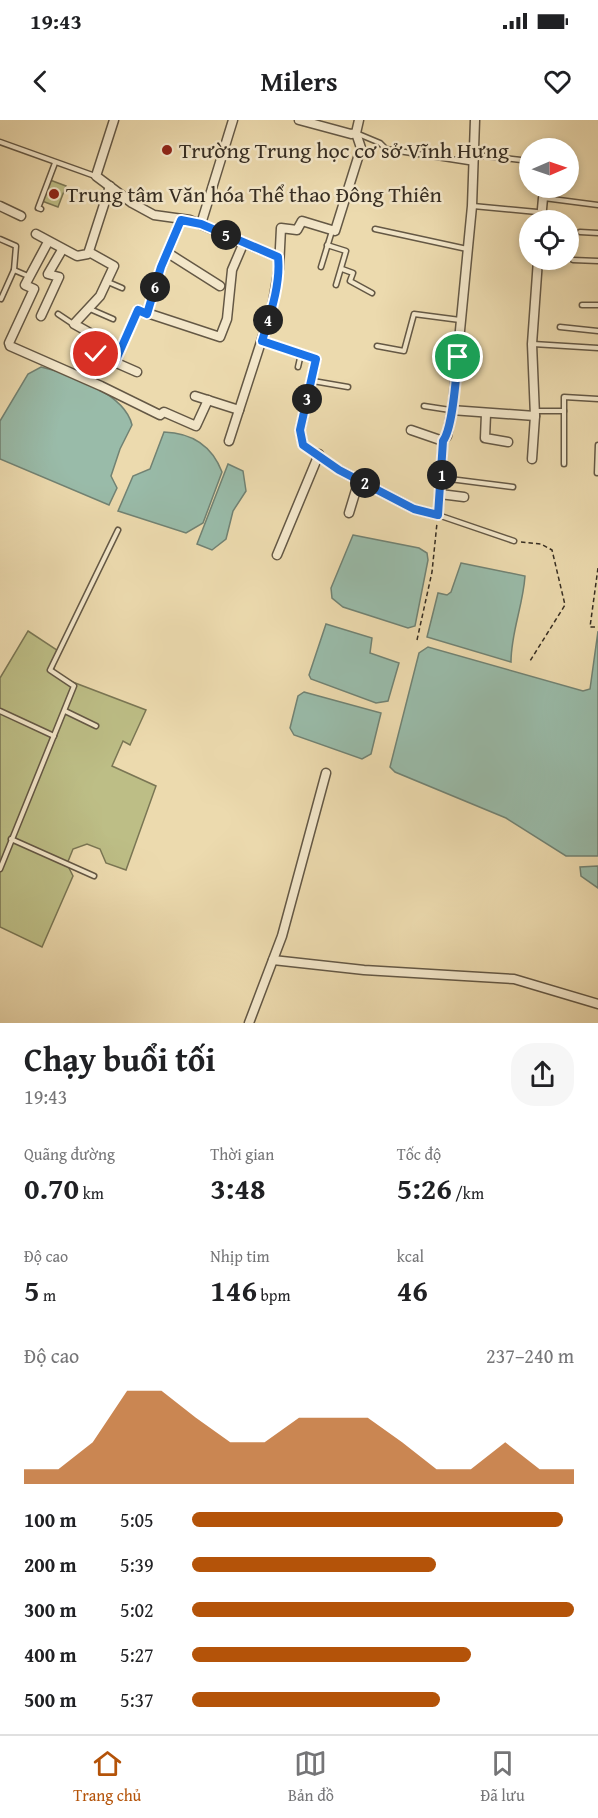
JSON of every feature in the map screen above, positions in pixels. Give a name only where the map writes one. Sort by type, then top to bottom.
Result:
[{"type":"street","points":[[114,120],[96,176],[132,203],[154,215],[201,224],[278,257]]},
{"type":"street","points":[[201,224],[233,120]]},
{"type":"street","points":[[299,120],[348,134],[356,133]]},
{"type":"street","points":[[229,441],[272,308],[279,268],[281,228],[297,230],[302,221],[335,231],[361,148],[356,133],[359,120]]},
{"type":"street","points":[[262,341],[316,359],[300,434],[303,445],[339,470],[414,509],[438,515],[443,441],[447,436],[472,206],[475,120]]},
{"type":"street","points":[[89,252],[110,186]]},
{"type":"street","points":[[542,210],[543,198]]},
{"type":"street","points":[[0,206],[21,216]]},
{"type":"street","points":[[147,314],[181,220]]},
{"type":"street","points":[[36,234],[76,256],[89,252],[114,266],[90,309],[74,324],[90,333],[84,345],[96,354],[137,372]]},
{"type":"street","points":[[48,242],[28,276],[25,285],[34,289],[6,344],[160,416],[164,412],[196,426],[208,400]]},
{"type":"street","points":[[115,362],[138,310],[220,337],[227,319],[232,270],[244,242]]},
{"type":"street","points":[[41,316],[59,277],[48,274],[62,250]]},
{"type":"street","points":[[168,253],[220,286]]},
{"type":"street","points":[[532,459],[535,413],[532,344],[537,270]]},
{"type":"street","points":[[195,396],[239,410]]},
{"type":"street","points":[[450,410],[486,414],[535,413]]},
{"type":"street","points":[[486,414],[486,438],[508,442]]},
{"type":"street","points":[[411,430],[443,441]]},
{"type":"street","points":[[277,555],[319,454]]},
{"type":"street","points":[[349,513],[360,480]]},
{"type":"street","points":[[440,494],[464,497]]},
{"type":"street","points":[[249,1023],[273,960],[312,835],[326,773]]},
{"type":"street","points":[[273,960],[364,970],[514,980],[598,1004]]},
{"type":"lane","points":[[356,133],[380,143],[386,149],[475,159],[519,161]]},
{"type":"lane","points":[[0,142],[96,176]]},
{"type":"lane","points":[[40,209],[38,208],[55,163]]},
{"type":"lane","points":[[543,198],[598,205]]},
{"type":"lane","points":[[472,206],[519,210]]},
{"type":"lane","points":[[375,229],[467,249]]},
{"type":"lane","points":[[321,267],[333,230]]},
{"type":"lane","points":[[580,232],[598,233]]},
{"type":"lane","points":[[0,239],[16,246],[14,270],[1,299]]},
{"type":"lane","points":[[327,245],[346,251],[336,285]]},
{"type":"lane","points":[[579,260],[598,261]]},
{"type":"lane","points":[[342,269],[353,273],[350,282],[372,293]]},
{"type":"lane","points":[[14,270],[28,276]]},
{"type":"lane","points":[[107,282],[122,288]]},
{"type":"lane","points":[[582,305],[598,305]]},
{"type":"lane","points":[[90,309],[113,319]]},
{"type":"lane","points":[[58,314],[74,324]]},
{"type":"lane","points":[[377,346],[404,351],[414,314],[461,320]]},
{"type":"lane","points":[[560,327],[598,331]]},
{"type":"lane","points":[[532,344],[598,348]]},
{"type":"lane","points":[[298,367],[301,354]]},
{"type":"lane","points":[[313,381],[348,387]]},
{"type":"lane","points":[[564,464],[564,397],[598,399]]},
{"type":"lane","points":[[424,406],[450,410]]},
{"type":"lane","points":[[535,413],[564,411]]},
{"type":"lane","points":[[597,473],[598,445]]},
{"type":"lane","points":[[441,478],[513,487]]},
{"type":"lane","points":[[438,515],[514,541]]},
{"type":"lane","points":[[0,868],[74,686],[50,670],[118,530]]},
{"type":"lane","points":[[0,711],[54,736]]},
{"type":"lane","points":[[65,711],[96,726]]},
{"type":"lane","points":[[11,839],[94,876]]},
{"type":"path","points":[[417,640],[432,572],[438,515]]},
{"type":"path","points":[[514,541],[541,544],[552,550],[556,572],[564,593],[565,604],[561,613],[530,661]]},
{"type":"path","points":[[598,568],[590,627],[598,627]]},
{"type":"green space","name":"Trung tâm Văn hóa Thể thao Đông Thiên","points":[[50,180],[66,186],[58,207],[42,201]]},
{"type":"green space","points":[[28,631],[57,650],[54,670],[70,681],[146,710],[130,745],[123,741],[112,766],[156,786],[126,870],[106,863],[100,849],[87,844],[73,849],[67,864],[73,876],[42,947],[0,927],[0,678]]},
{"type":"shaded area","points":[[41,367],[95,387],[119,404],[127,414],[132,425],[120,449],[111,476],[117,488],[109,505],[0,459],[0,421],[28,374]]},
{"type":"shaded area","points":[[164,432],[183,435],[200,443],[213,455],[222,472],[203,523],[186,533],[118,511],[133,476],[150,469]]},
{"type":"shaded area","points":[[228,464],[243,471],[246,491],[233,511],[226,539],[212,550],[197,544]]},
{"type":"shaded area","points":[[353,535],[419,548],[427,553],[428,560],[415,626],[408,628],[343,607],[332,598],[331,588]]},
{"type":"shaded area","points":[[461,563],[525,576],[511,662],[427,637],[438,593],[447,595],[451,592]]},
{"type":"shaded area","points":[[326,624],[372,638],[370,653],[399,663],[388,701],[376,703],[311,679],[309,675]]},
{"type":"shaded area","points":[[598,631],[598,856],[566,856],[506,818],[395,772],[390,767],[419,653],[428,647],[583,691],[590,689]]},
{"type":"shaded area","points":[[304,692],[381,713],[371,754],[362,759],[294,735],[290,728],[298,696]]},
{"type":"shaded area","points":[[598,866],[598,888],[581,876],[580,867]]},
{"type":"place","name":"Trường Trung học cơ sở Vĩnh Hưng","points":[[167,150]]},
{"type":"place","name":"Trung tâm Văn hóa Thể thao Đông Thiên","points":[[54,194]]},
{"type":"route","points":[[96,354],[115,362],[138,310],[147,314],[161,267],[181,220],[201,224],[278,257],[279,268],[272,308],[262,341],[316,359],[313,381],[300,430],[303,445],[339,470],[414,509],[438,515],[443,441],[447,436],[453,403],[458,357]]}]
